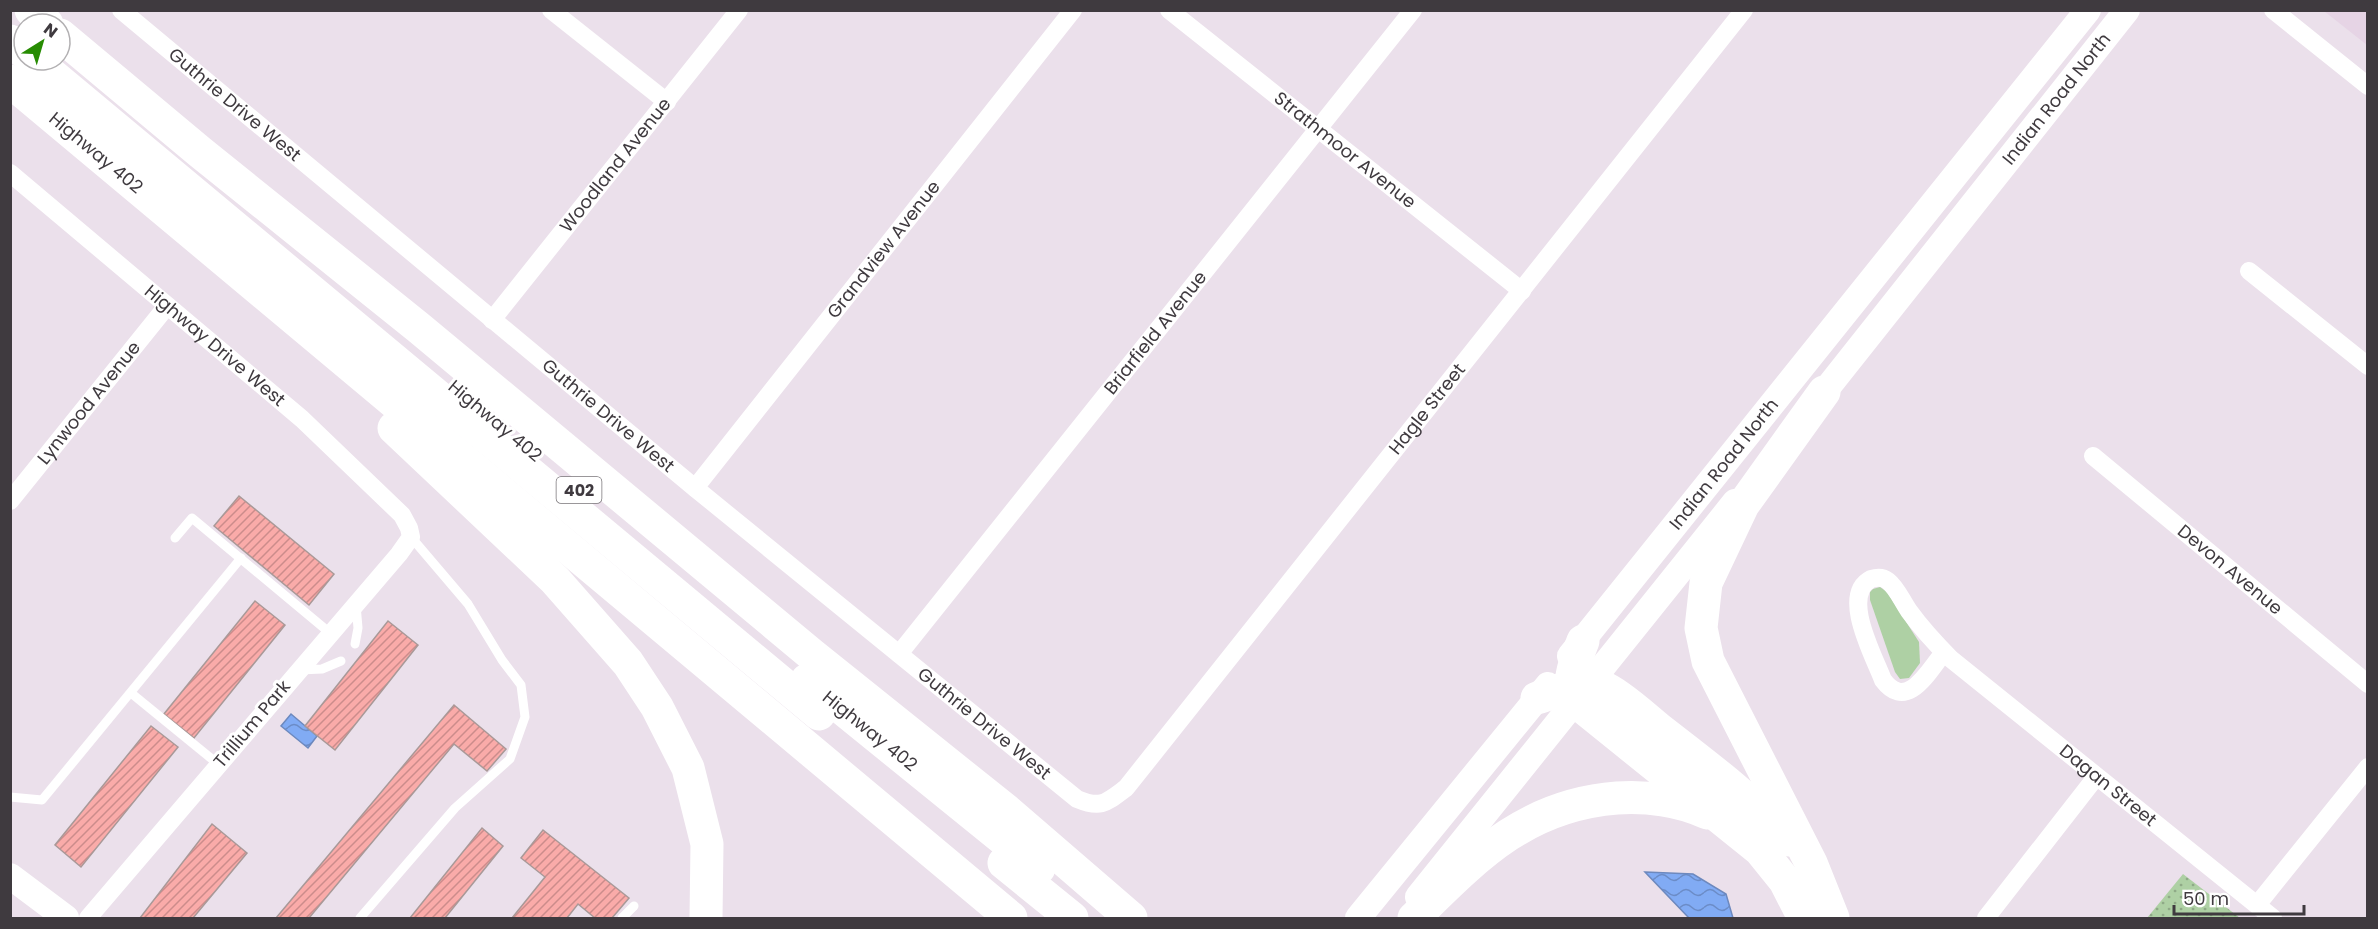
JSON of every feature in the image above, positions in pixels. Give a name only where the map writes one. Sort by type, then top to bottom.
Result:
[{"type":"highway","points":[[72,45],[200,152],[419,328],[802,646],[1007,811],[1131,918]]},
{"type":"highway","name":"Highway 402","points":[[72,67],[770,650],[1101,918]]},
{"type":"highway","points":[[48,72],[795,695],[1072,918]]},
{"type":"highway","points":[[10,83],[159,225],[376,411],[555,580],[628,663],[657,707],[688,768],[707,844],[706,918]]},
{"type":"highway","name":"Highway 402","points":[[10,83],[1011,918]]},
{"type":"highway","points":[[1824,392],[1743,505],[1706,583],[1701,628],[1708,662],[1810,863],[1833,918]]},
{"type":"highway","points":[[1583,640],[1572,674],[1579,690],[1760,850],[1785,880],[1804,918]]},
{"type":"highway","points":[[1538,698],[1579,690],[1613,694],[1766,816],[1810,863]]},
{"type":"highway","points":[[1414,918],[1465,869],[1498,842],[1526,823],[1575,803],[1633,797],[1659,800],[1703,811],[1746,837]]},
{"type":"highway","points":[[1007,811],[1158,918]]},
{"type":"main road","name":"Indian Road North","points":[[1358,918],[1538,698],[2088,10]]},
{"type":"main road","name":"Indian Road North","points":[[1401,918],[1579,690],[1824,392],[2127,10]]},
{"type":"main road","points":[[10,876],[66,918]]},
{"type":"street","name":"Guthrie Drive West","points":[[121,10],[695,488],[1077,799],[1088,803],[1105,804]]},
{"type":"street","points":[[551,10],[667,102]]},
{"type":"street","name":"Woodland Avenue","points":[[492,320],[739,10]]},
{"type":"street","name":"Grandview Avenue","points":[[695,488],[1073,10]]},
{"type":"street","name":"Strathmoor Avenue","points":[[1169,10],[1522,291]]},
{"type":"street","name":"Briarfield Avenue","points":[[899,654],[1413,10]]},
{"type":"street","name":"Hagle Street","points":[[1105,804],[1126,788],[1744,10]]},
{"type":"street","points":[[2273,10],[2367,86]]},
{"type":"street","name":"Highway Drive West","points":[[10,173],[302,419],[402,515],[410,532]]},
{"type":"street","points":[[2249,271],[2367,366]]},
{"type":"street","name":"Lynwood Avenue","points":[[10,501],[166,306]]},
{"type":"street","name":"Devon Avenue","points":[[2093,456],[2367,684]]},
{"type":"street","name":"Trillium Park","points":[[88,918],[399,554],[410,532]]},
{"type":"street","name":"Dagan Street","points":[[1944,652],[1916,686],[1908,692],[1899,693],[1889,688],[1883,680],[1857,610],[1857,598],[1862,588],[1869,580],[1878,577],[1886,579],[1918,624],[1944,652],[2273,918]]},
{"type":"street","points":[[2257,905],[2367,767]]},
{"type":"street","points":[[1986,918],[2096,777]]},
{"type":"lane","points":[[175,538],[192,518],[330,633]]},
{"type":"lane","points":[[360,918],[455,808],[510,759],[525,717],[521,685],[502,660],[468,604],[410,532]]},
{"type":"lane","points":[[10,796],[42,800],[241,558]]},
{"type":"lane","points":[[355,644],[358,628],[356,604]]},
{"type":"lane","points":[[298,670],[322,669],[341,661]]},
{"type":"lane","points":[[131,693],[218,764]]},
{"type":"lane","points":[[622,918],[633,906]]},
{"type":"shaded area","points":[[2324,11],[2367,11],[2367,45]]},
{"type":"green space","points":[[1880,587],[1887,592],[1919,642],[1920,663],[1909,678],[1900,679],[1895,672],[1870,600],[1870,592]]},
{"type":"green space","points":[[2183,874],[2240,918],[2147,918]]},
{"type":"water","points":[[291,714],[317,736],[308,748],[281,726]]},
{"type":"water","points":[[1645,872],[1693,874],[1726,894],[1733,918],[1689,918]]},
{"type":"building","points":[[239,496],[334,574],[309,605],[214,526]]},
{"type":"building","points":[[255,601],[285,625],[194,738],[164,714]]},
{"type":"building","points":[[388,621],[418,645],[335,750],[305,726]]},
{"type":"building","points":[[454,705],[506,749],[487,771],[454,744],[309,918],[276,918]]},
{"type":"building","points":[[151,726],[178,747],[81,867],[55,845]]},
{"type":"building","points":[[212,824],[247,853],[193,918],[140,918]]},
{"type":"building","points":[[482,828],[503,846],[445,918],[410,918]]},
{"type":"building","points":[[543,830],[629,898],[612,918],[595,918],[578,904],[567,918],[512,918],[545,877],[521,858]]}]
